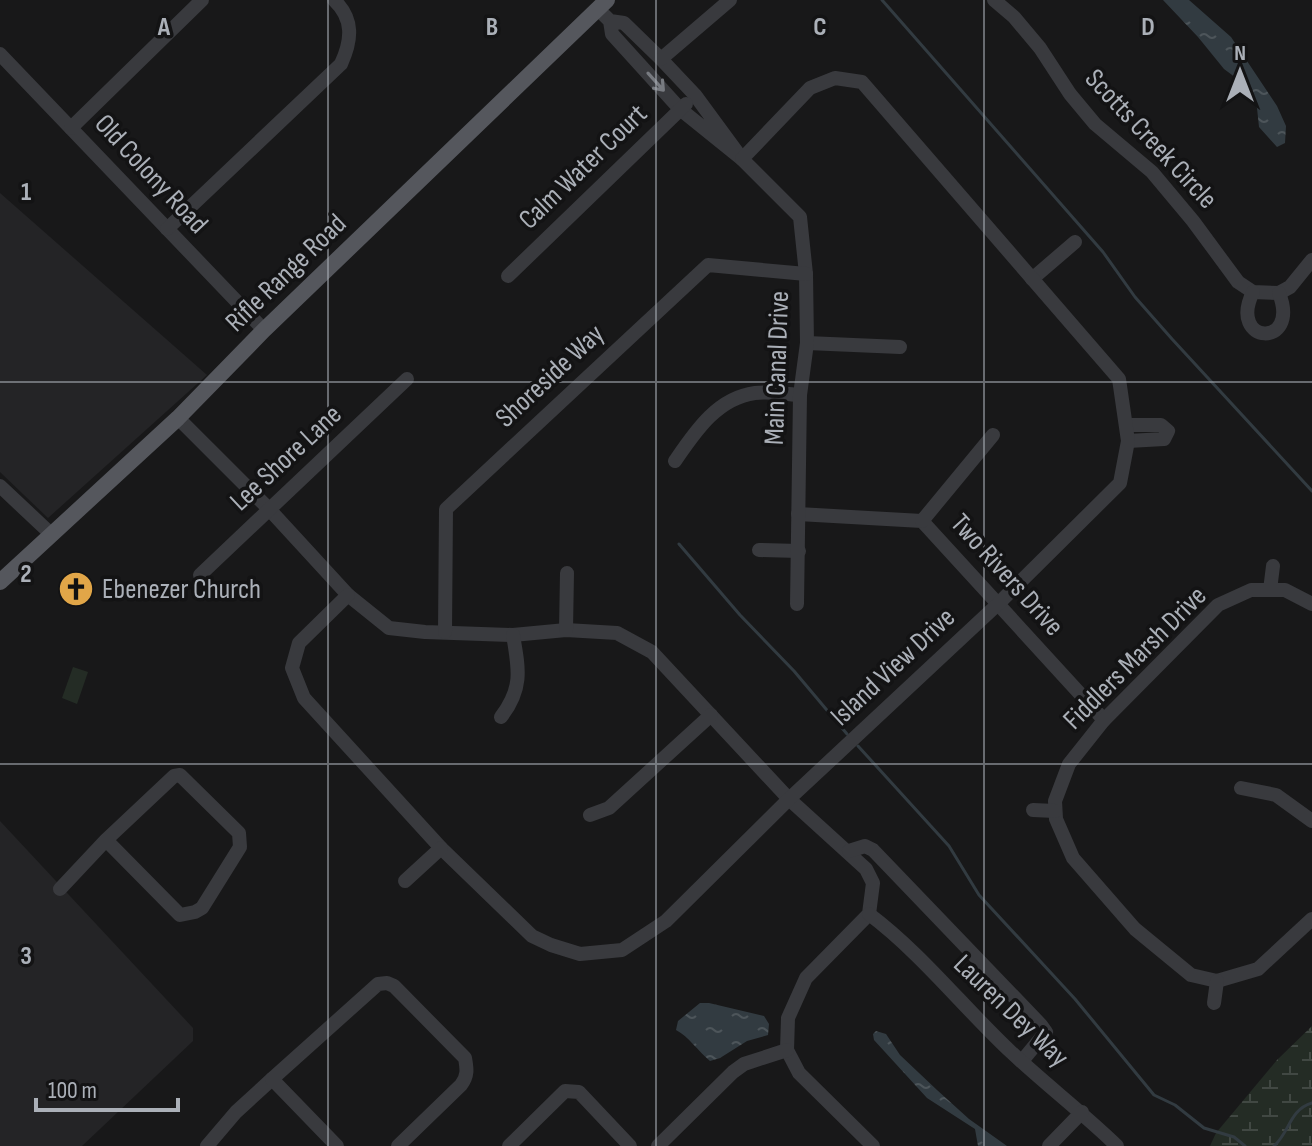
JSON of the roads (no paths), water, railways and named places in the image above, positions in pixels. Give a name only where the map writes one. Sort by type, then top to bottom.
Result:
[{"type":"main road","name":"Rifle Range Road","points":[[0,582],[178,418],[264,330],[602,4]]},
{"type":"street","points":[[71,128],[202,0]]},
{"type":"street","points":[[167,229],[341,64],[347,50],[349,21],[334,0]]},
{"type":"street","points":[[661,59],[730,0]]},
{"type":"street","name":"Scotts Creek Circle","points":[[994,0],[1014,17],[1040,48],[1070,94],[1095,124],[1152,172],[1238,282],[1253,292]]},
{"type":"street","name":"Main Canal Drive","points":[[602,4],[612,34],[680,109],[742,159],[800,217],[806,274],[807,343],[800,395],[797,604]]},
{"type":"street","name":"Main Canal Drive","points":[[610,21],[624,23],[661,59],[695,95],[742,159]]},
{"type":"street","name":"Old Colony Road","points":[[0,54],[264,330]]},
{"type":"street","name":"Island View Drive","points":[[348,595],[299,643],[292,668],[304,698],[441,848],[532,936],[580,954],[622,950],[666,921],[1120,483],[1128,441],[1119,379],[862,82],[835,78],[810,88],[742,159]]},
{"type":"street","name":"Calm Water Court","points":[[508,276],[695,95]]},
{"type":"street","points":[[1032,279],[1075,242]]},
{"type":"street","points":[[1279,293],[1284,306],[1284,319],[1278,328],[1263,333],[1254,330],[1245,316],[1253,292],[1279,293],[1290,287],[1312,260]]},
{"type":"street","name":"Shoreside Way","points":[[445,632],[446,509],[708,265],[806,274]]},
{"type":"street","points":[[807,343],[900,347]]},
{"type":"street","name":"Lee Shore Lane","points":[[200,575],[407,379]]},
{"type":"street","points":[[675,461],[697,429],[723,404],[755,393],[800,395]]},
{"type":"street","points":[[178,418],[269,509],[348,595],[389,628],[513,635],[566,630],[617,633],[652,652],[789,799],[849,851],[866,869],[873,883],[869,914],[806,978],[788,1018],[787,1050],[799,1073],[873,1146]]},
{"type":"street","points":[[1127,425],[1161,425],[1168,431],[1164,439],[1128,441]]},
{"type":"street","points":[[922,521],[993,435]]},
{"type":"street","points":[[0,486],[51,534]]},
{"type":"street","name":"Two Rivers Drive","points":[[798,514],[922,521],[1104,720]]},
{"type":"street","points":[[759,550],[799,551]]},
{"type":"street","points":[[1273,566],[1270,590],[1285,590],[1312,604]]},
{"type":"street","points":[[566,630],[567,573]]},
{"type":"street","name":"Fiddlers Marsh Drive","points":[[1055,811],[1055,801],[1069,764],[1104,720],[1218,605],[1251,590],[1270,590]]},
{"type":"street","points":[[501,717],[515,699],[519,671],[513,635]]},
{"type":"street","points":[[590,815],[609,808],[711,715]]},
{"type":"street","points":[[60,889],[106,840],[168,780],[180,775],[239,833],[237,852],[202,908],[180,915],[106,840]]},
{"type":"street","points":[[1241,788],[1276,795],[1312,821]]},
{"type":"street","points":[[1033,810],[1055,811],[1073,858],[1135,929],[1191,975],[1217,981],[1258,969],[1312,919]]},
{"type":"street","points":[[849,851],[865,846],[873,850],[1041,1025],[1046,1032],[1022,1061]]},
{"type":"street","points":[[405,881],[441,848]]},
{"type":"street","name":"Lauren Dey Way","points":[[869,914],[896,933],[1022,1061],[1117,1146]]},
{"type":"street","points":[[1214,1003],[1217,981]]},
{"type":"street","points":[[207,1146],[236,1112],[272,1079],[378,984],[387,983],[394,986],[465,1058],[467,1068],[466,1079],[461,1085],[398,1146]]},
{"type":"street","points":[[658,1146],[733,1072],[744,1064],[787,1050]]},
{"type":"street","points":[[272,1079],[337,1146]]},
{"type":"street","points":[[509,1146],[565,1091],[572,1089],[579,1092],[630,1146]]},
{"type":"street","points":[[1049,1146],[1082,1112]]},
{"type":"water","points":[[1163,0],[1189,0],[1231,37],[1277,106],[1286,126],[1285,143],[1277,147],[1259,127],[1257,108],[1247,86],[1224,69]]},
{"type":"water","points":[[700,1003],[764,1016],[769,1024],[768,1035],[747,1041],[710,1061],[676,1030],[678,1021]]},
{"type":"water","points":[[876,1031],[886,1034],[900,1055],[969,1119],[1007,1146],[978,1146],[975,1129],[927,1098],[874,1040]]},
{"type":"waterway","points":[[882,0],[1103,252],[1135,297],[1312,491]]},
{"type":"waterway","points":[[679,544],[847,734]]},
{"type":"waterway","points":[[858,746],[949,846],[979,895],[1075,999],[1154,1095],[1175,1105],[1204,1128],[1234,1137],[1245,1146]]},
{"type":"waterway","points":[[1274,1146],[1294,1116],[1312,1103]]},
{"type":"place","name":"Ebenezer Church","points":[[76,589]]}]
